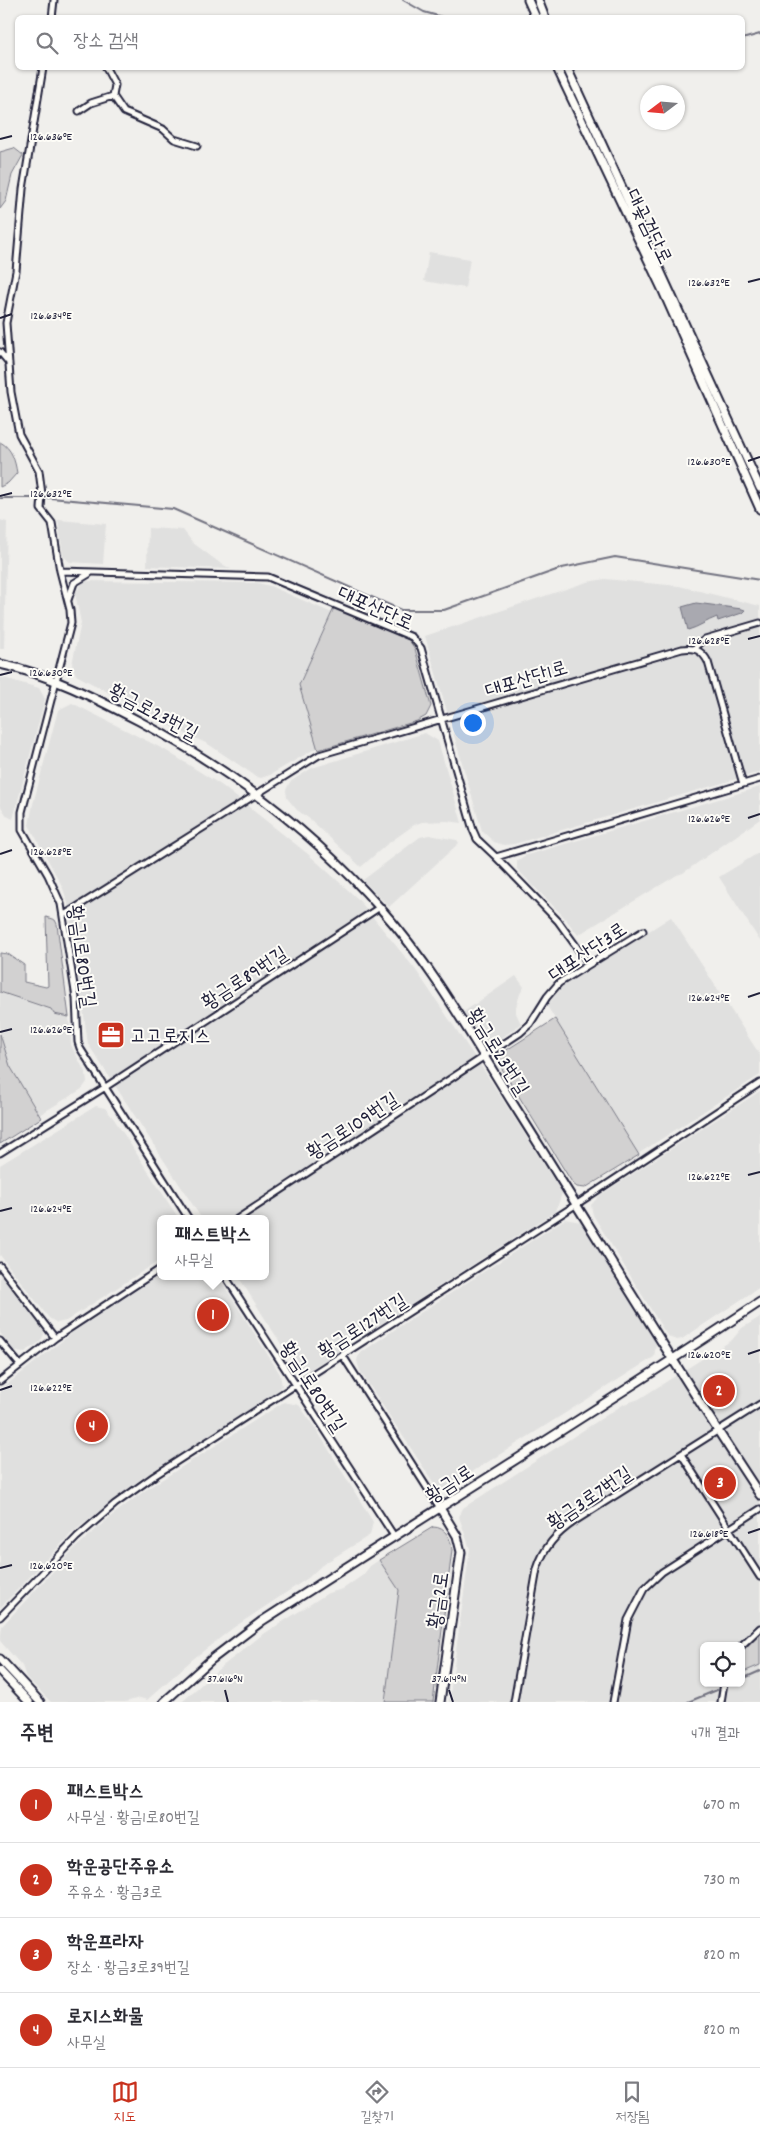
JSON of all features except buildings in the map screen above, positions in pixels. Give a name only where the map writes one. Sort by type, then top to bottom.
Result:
[{"type":"street","points":[[52,15],[54,0]]},
{"type":"street","points":[[528,0],[535,15]]},
{"type":"street","points":[[538,0],[544,15]]},
{"type":"street","points":[[9,364],[6,323],[16,271],[23,189],[43,70]]},
{"type":"street","points":[[107,70],[115,85],[113,96],[124,112],[163,129],[174,138],[197,146]]},
{"type":"street","name":"대곶검단로","points":[[558,70],[663,291],[760,509]]},
{"type":"street","name":"대곶검단로","points":[[568,70],[760,488]]},
{"type":"street","points":[[79,111],[91,103],[113,96]]},
{"type":"street","points":[[0,352],[9,364]]},
{"type":"street","name":"황금1로80번길","points":[[9,364],[11,392],[19,434],[39,471],[42,494],[41,507],[52,523],[71,623],[58,681],[21,820],[26,839],[56,890],[64,915],[76,998],[78,1042],[104,1088],[185,1215]]},
{"type":"street","name":"대포산단로","points":[[60,571],[268,577],[412,637],[418,644],[475,836],[558,921],[589,964]]},
{"type":"street","points":[[68,601],[74,583],[79,578],[92,572]]},
{"type":"street","points":[[743,784],[710,670],[705,656],[697,649],[706,639],[760,623]]},
{"type":"street","name":"대포산단1로","points":[[255,794],[319,755],[674,650],[697,649]]},
{"type":"street","name":"황금로23번길","points":[[0,664],[58,681],[179,742],[255,794],[326,853],[380,907],[428,969],[577,1204],[672,1360],[760,1495]]},
{"type":"street","points":[[496,857],[760,779]]},
{"type":"street","points":[[64,915],[255,794]]},
{"type":"street","name":"황금로89번길","points":[[0,1153],[104,1088],[380,907]]},
{"type":"street","name":"대포산단3로","points":[[484,1056],[525,1029],[560,983],[642,931]]},
{"type":"street","name":"황금로109번길","points":[[243,1215],[484,1056]]},
{"type":"street","name":"황금로127번길","points":[[0,1617],[77,1537],[116,1504],[162,1471],[343,1356],[760,1083]]},
{"type":"street","points":[[0,1266],[55,1338]]},
{"type":"street","points":[[0,1381],[55,1338],[157,1271]]},
{"type":"street","name":"황금1로80번길","points":[[228,1280],[394,1536]]},
{"type":"street","name":"황금1로","points":[[164,1702],[188,1679],[239,1637],[760,1302]]},
{"type":"street","points":[[0,1341],[20,1365]]},
{"type":"street","points":[[343,1356],[440,1508]]},
{"type":"street","name":"황금3로7번길","points":[[514,1702],[537,1569],[549,1543],[568,1526],[760,1405]]},
{"type":"street","points":[[681,1454],[760,1577]]},
{"type":"street","name":"황금2로","points":[[440,1508],[457,1536],[461,1552],[440,1702]]},
{"type":"street","points":[[613,1702],[628,1620],[644,1589],[662,1572],[760,1510]]},
{"type":"street","points":[[745,1642],[760,1628]]},
{"type":"street","points":[[0,1659],[40,1702]]},
{"type":"street","points":[[0,1671],[28,1702]]},
{"type":"street","points":[[720,1702],[723,1687]]},
{"type":"shaded area","points":[[14,148],[23,155],[12,175],[6,201],[0,209],[0,152]]},
{"type":"shaded area","points":[[429,252],[470,259],[465,288],[424,281]]},
{"type":"shaded area","points":[[0,442],[10,451],[17,473],[8,483],[0,487]]},
{"type":"shaded area","points":[[0,520],[7,522],[4,649],[0,649]]},
{"type":"shaded area","points":[[58,520],[106,524],[103,564],[70,562],[63,556]]},
{"type":"shaded area","points":[[148,528],[183,530],[193,543],[231,569],[147,566]]},
{"type":"shaded area","points":[[605,579],[679,586],[760,606],[760,772],[514,844],[504,845],[494,842],[482,831],[425,636],[587,582]]},
{"type":"shaded area","points":[[84,581],[258,583],[270,586],[332,613],[299,685],[318,747],[270,775],[261,778],[257,777],[208,744],[76,675],[72,664],[81,623],[75,593]]},
{"type":"shaded area","points":[[696,603],[745,610],[742,613],[718,621],[717,617],[688,630],[682,607]]},
{"type":"shaded area","points":[[334,608],[409,640],[415,649],[431,706],[426,716],[417,721],[318,750],[299,685]]},
{"type":"shaded area","points":[[0,677],[39,688],[45,699],[13,819],[7,816],[0,805]]},
{"type":"shaded area","points":[[72,703],[165,750],[221,785],[308,854],[358,899],[415,969],[487,1075],[562,1193],[556,1211],[309,1370],[295,1366],[241,1280],[269,1280],[269,1215],[199,1215],[88,1044],[68,903],[62,886],[29,825],[58,710]]},
{"type":"shaded area","points":[[425,733],[438,741],[462,823],[447,821],[422,822],[414,825],[386,845],[361,867],[311,820],[297,810],[287,798],[286,790],[290,782],[312,768]]},
{"type":"shaded area","points":[[760,787],[760,819],[683,873],[578,935],[564,917],[517,869],[517,861],[524,856]]},
{"type":"shaded area","points":[[429,835],[457,840],[459,843],[389,907],[363,880],[420,837]]},
{"type":"shaded area","points":[[760,852],[760,941],[719,877]]},
{"type":"shaded area","points":[[46,917],[55,920],[57,924],[69,1017],[54,1014],[51,1009],[0,992],[0,953],[8,954],[24,965],[24,982],[48,986]]},
{"type":"shaded area","points":[[671,917],[760,1055],[760,1075],[638,1154],[547,1006],[563,986]]},
{"type":"shaded area","points":[[516,976],[524,987],[516,1007],[516,1013],[521,1024],[496,1042],[487,1043],[479,1038],[462,1013]]},
{"type":"shaded area","points":[[0,992],[51,1009],[54,1014],[69,1017],[71,1045],[86,1074],[87,1082],[82,1089],[39,1115],[7,1059],[0,1034]]},
{"type":"shaded area","points":[[555,1019],[639,1155],[585,1188],[577,1187],[573,1184],[499,1064],[500,1054]]},
{"type":"shaded area","points":[[0,1034],[10,1066],[41,1118],[0,1144]]},
{"type":"shaded area","points":[[760,1091],[760,1287],[682,1339],[671,1338],[666,1334],[593,1215],[591,1205],[599,1196]]},
{"type":"shaded area","points":[[96,1106],[105,1108],[176,1215],[157,1215],[157,1262],[66,1321],[57,1323],[49,1318],[0,1255],[0,1165]]},
{"type":"shaded area","points":[[565,1219],[581,1222],[656,1343],[654,1357],[450,1486],[441,1489],[437,1488],[360,1371],[357,1361],[358,1357],[362,1352],[394,1330]]},
{"type":"shaded area","points":[[0,1274],[43,1330],[44,1334],[40,1342],[23,1353],[15,1351],[0,1333]]},
{"type":"shaded area","points":[[157,1277],[157,1280],[221,1280],[280,1374],[282,1386],[273,1395],[142,1478],[114,1499],[71,1534],[0,1608],[0,1390],[72,1333]]},
{"type":"shaded area","points":[[760,1317],[760,1702],[449,1702],[470,1549],[459,1517],[463,1508],[624,1404],[639,1399],[732,1340],[742,1328]]},
{"type":"shaded area","points":[[284,1402],[299,1405],[318,1432],[373,1522],[370,1535],[322,1565],[308,1578],[233,1628],[193,1659],[147,1700],[140,1698],[125,1702],[51,1702],[26,1677],[22,1666],[0,1641],[2,1626],[73,1550],[110,1517],[147,1489]]},
{"type":"shaded area","points":[[433,1527],[441,1529],[447,1534],[452,1550],[433,1702],[385,1702],[399,1590],[379,1560]]},
{"type":"shaded area","points":[[379,1560],[399,1590],[385,1702],[182,1702],[215,1672],[262,1635],[328,1593],[343,1589],[363,1575],[370,1566]]},
{"type":"shaded area","points":[[760,1633],[760,1665],[745,1671],[745,1649]]},
{"type":"waterway","points":[[403,0],[424,12],[434,15]]},
{"type":"waterway","points":[[745,38],[760,34]]},
{"type":"waterway","points":[[0,498],[50,498],[173,509],[401,610],[444,610],[562,568],[615,557],[760,580]]},
{"type":"waterway","points":[[745,1678],[760,1671]]},
{"type":"waterway","points":[[688,1702],[717,1690]]},
{"type":"place","name":"고고로지스","points":[[111,1035]]},
{"type":"place","name":"패스트박스","points":[[213,1315]]},
{"type":"place","name":"학운공단주유소","points":[[719,1391]]},
{"type":"place","name":"로지스화물","points":[[92,1426]]},
{"type":"place","name":"학운프라자","points":[[720,1483]]}]
